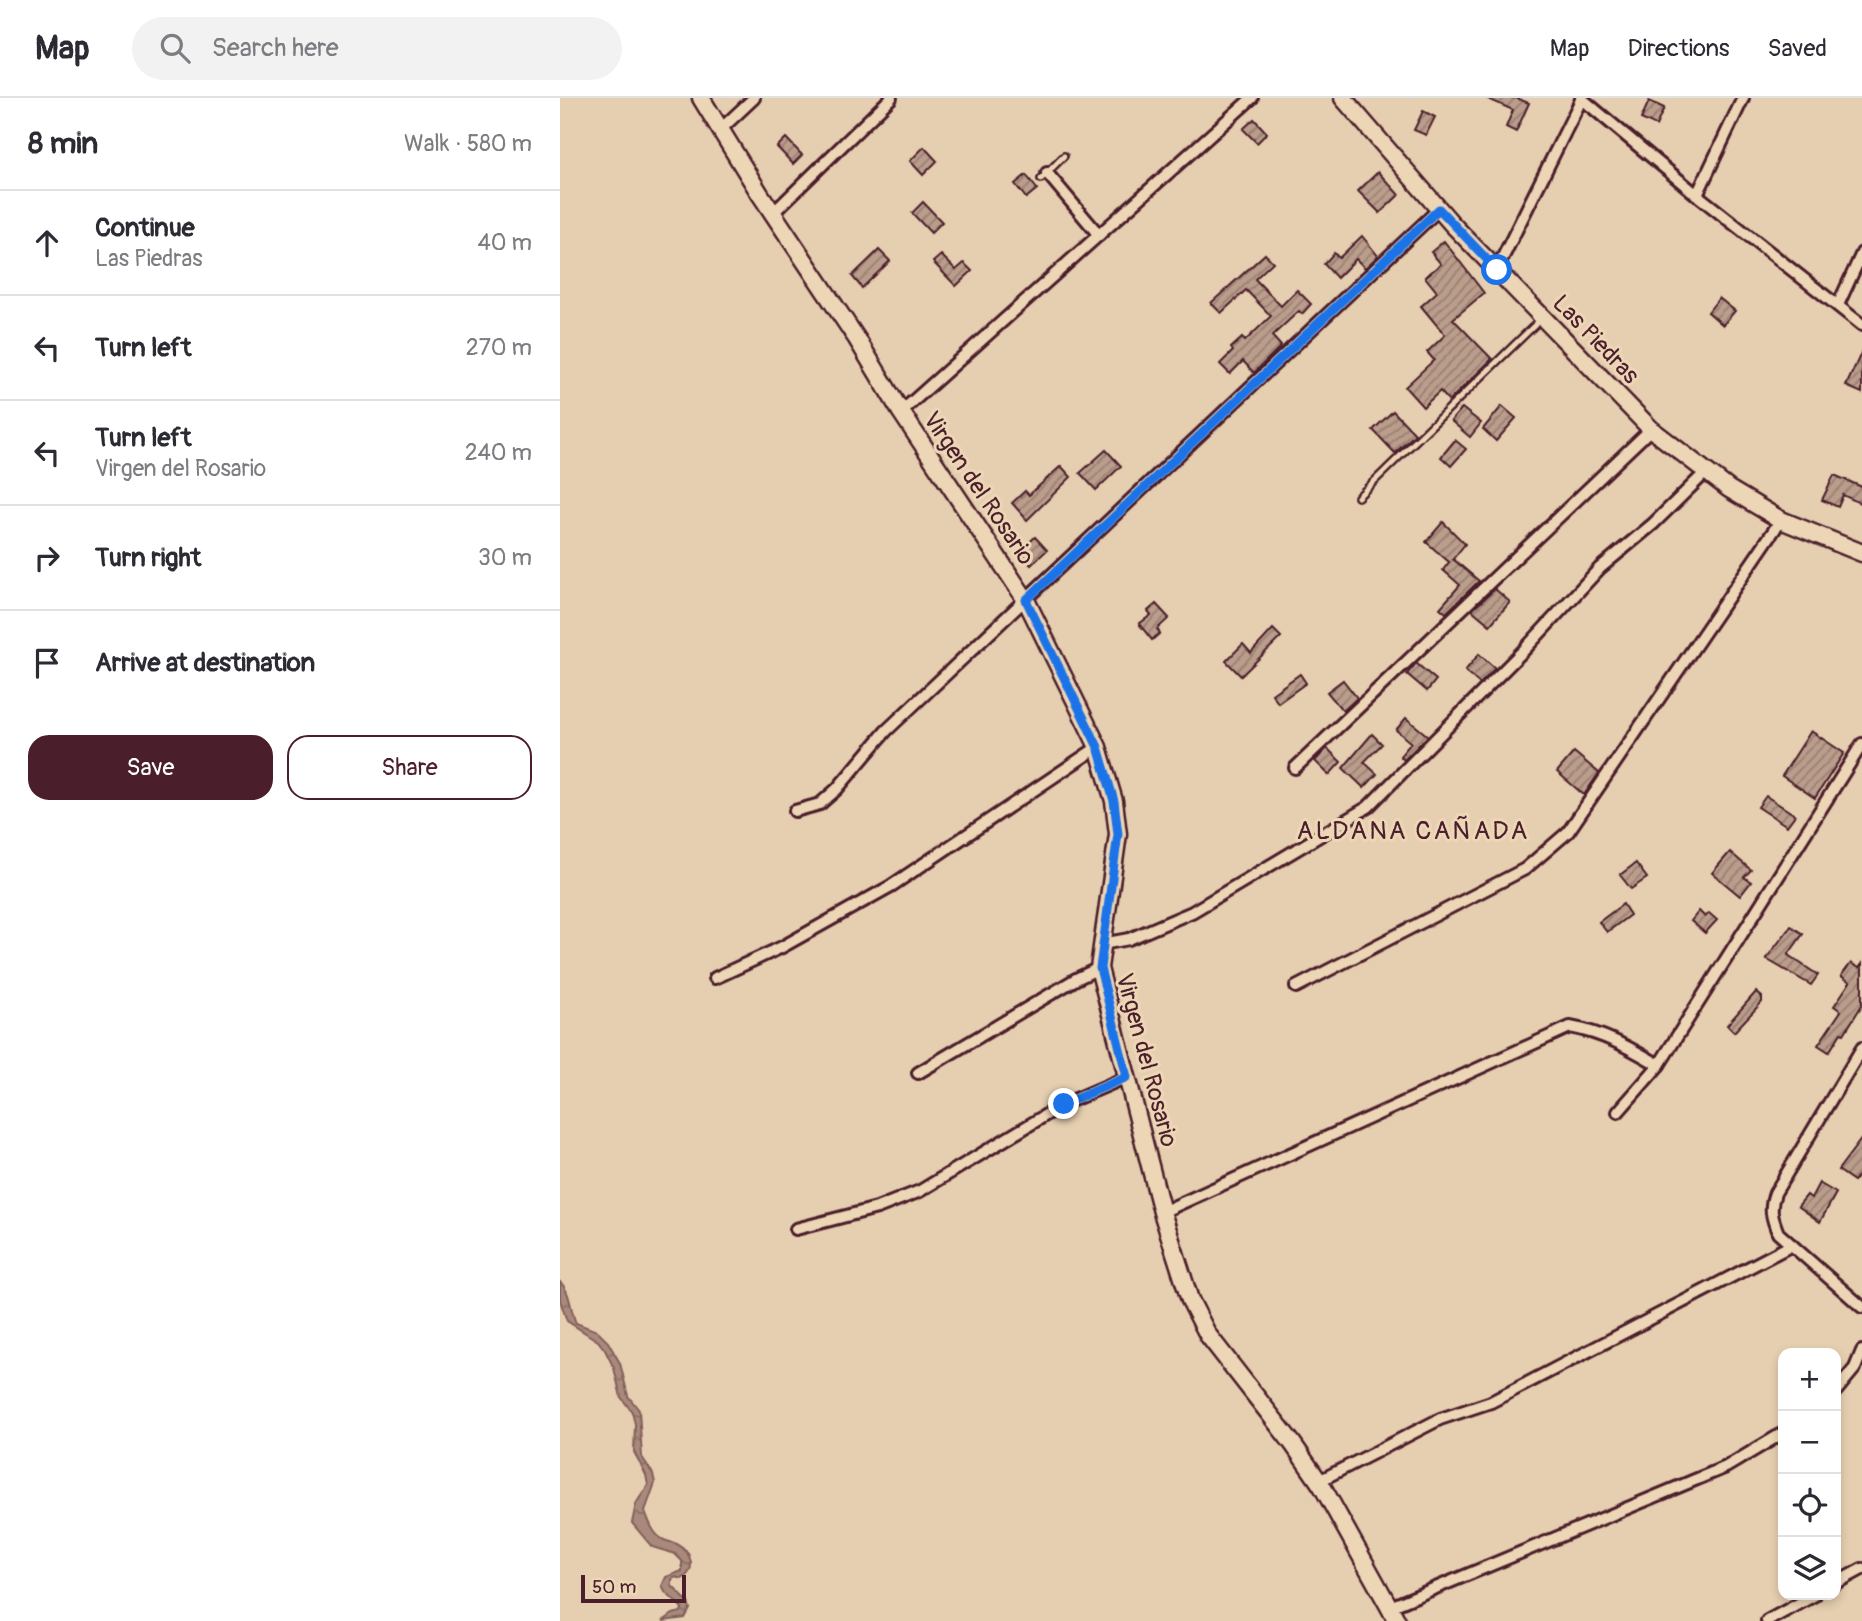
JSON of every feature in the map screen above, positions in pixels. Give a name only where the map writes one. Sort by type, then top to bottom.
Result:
[{"type":"street","name":"Virgen del Rosario","points":[[701,98],[857,339],[901,412],[1026,600],[1098,747],[1114,801],[1118,834],[1100,968],[1162,1212],[1190,1300],[1208,1335],[1319,1481],[1393,1614]]},
{"type":"street","points":[[721,129],[754,98]]},
{"type":"street","points":[[773,213],[891,98]]},
{"type":"street","points":[[901,412],[1252,98]]},
{"type":"street","name":"Las Piedras","points":[[1343,98],[1439,209],[1651,429],[1729,489],[1781,520],[1862,553]]},
{"type":"street","points":[[1497,270],[1581,98],[1697,195],[1862,325]]},
{"type":"street","points":[[1697,195],[1743,98]]},
{"type":"street","points":[[1044,176],[1099,235]]},
{"type":"street","points":[[796,811],[820,804],[837,789],[886,731],[1439,209]]},
{"type":"street","points":[[1838,305],[1862,253]]},
{"type":"street","points":[[1294,768],[1651,429]]},
{"type":"street","points":[[1102,944],[1129,939],[1192,912],[1368,807],[1525,649],[1600,568],[1653,524],[1706,472]]},
{"type":"street","points":[[1296,987],[1525,869],[1569,832],[1781,520]]},
{"type":"street","points":[[1618,1112],[1659,1065],[1862,744]]},
{"type":"street","points":[[715,978],[782,947],[891,886],[1098,747]]},
{"type":"street","points":[[918,1073],[1076,979],[1100,968]]},
{"type":"street","points":[[1162,1212],[1570,1027],[1593,1031],[1625,1045],[1659,1065]]},
{"type":"street","points":[[1862,1048],[1771,1204],[1771,1217],[1779,1233],[1862,1307]]},
{"type":"street","points":[[796,1229],[877,1208],[920,1191],[1064,1104],[1127,1077]]},
{"type":"street","points":[[1319,1481],[1440,1419],[1491,1402],[1792,1245]]},
{"type":"street","points":[[1841,1385],[1855,1368],[1862,1351]]},
{"type":"street","points":[[1393,1614],[1726,1467],[1778,1436]]},
{"type":"street","points":[[1841,1580],[1862,1569]]},
{"type":"street","points":[[1767,1621],[1806,1600]]},
{"type":"lane","points":[[1044,176],[1065,156]]},
{"type":"lane","points":[[1358,497],[1543,318]]},
{"type":"water","points":[[560,1282],[568,1296],[576,1323],[597,1331],[608,1342],[620,1363],[628,1396],[639,1410],[642,1457],[653,1474],[655,1483],[645,1511],[657,1535],[682,1547],[691,1561],[687,1575],[682,1579],[672,1579],[672,1586],[688,1602],[690,1609],[685,1618],[663,1621],[681,1612],[682,1608],[662,1586],[666,1577],[682,1571],[682,1561],[675,1554],[652,1547],[632,1523],[636,1504],[648,1485],[634,1452],[635,1424],[632,1412],[621,1397],[614,1368],[605,1350],[598,1341],[567,1321],[560,1300]]},
{"type":"building","points":[[1486,98],[1516,98],[1529,103],[1516,132],[1506,127],[1513,110]]},
{"type":"building","points":[[1649,101],[1664,108],[1656,126],[1641,119]]},
{"type":"building","points":[[1423,111],[1435,117],[1426,135],[1414,130]]},
{"type":"building","points":[[1254,119],[1267,133],[1257,143],[1243,129]]},
{"type":"building","points":[[786,138],[802,155],[793,164],[777,147]]},
{"type":"building","points":[[924,147],[937,161],[923,175],[910,161]]},
{"type":"building","points":[[1378,172],[1399,195],[1380,213],[1358,191]]},
{"type":"building","points":[[1026,175],[1037,189],[1026,198],[1015,184]]},
{"type":"building","points":[[923,202],[942,222],[931,233],[912,213]]},
{"type":"building","points":[[1362,236],[1378,256],[1365,268],[1356,259],[1337,278],[1324,264],[1334,253],[1339,258]]},
{"type":"building","points":[[1444,241],[1484,293],[1453,319],[1492,359],[1449,401],[1440,391],[1423,407],[1405,387],[1434,360],[1427,352],[1445,335],[1421,306],[1437,292],[1425,277],[1441,264],[1431,252]]},
{"type":"building","points":[[879,250],[890,261],[862,288],[852,276]]},
{"type":"building","points":[[1265,254],[1273,262],[1255,279],[1281,306],[1297,290],[1311,304],[1302,314],[1299,311],[1272,336],[1281,346],[1254,373],[1243,361],[1230,374],[1220,364],[1233,351],[1231,348],[1242,338],[1245,341],[1271,316],[1246,290],[1221,313],[1211,303]]},
{"type":"building","points":[[941,255],[956,270],[964,263],[972,271],[956,286],[933,262]]},
{"type":"building","points":[[1719,298],[1735,311],[1723,325],[1708,312]]},
{"type":"building","points":[[1862,351],[1862,393],[1846,386]]},
{"type":"building","points":[[1502,406],[1516,418],[1496,441],[1483,429]]},
{"type":"building","points":[[1462,408],[1481,423],[1470,437],[1451,421]]},
{"type":"building","points":[[1393,411],[1415,434],[1395,453],[1373,430]]},
{"type":"building","points":[[1455,440],[1466,449],[1451,466],[1441,457]]},
{"type":"building","points":[[1106,450],[1121,466],[1096,490],[1080,473]]},
{"type":"building","points":[[1061,466],[1071,477],[1027,520],[1012,503],[1025,491],[1029,495]]},
{"type":"building","points":[[1834,475],[1862,487],[1862,504],[1843,495],[1838,507],[1822,500]]},
{"type":"building","points":[[1443,522],[1465,544],[1453,559],[1479,581],[1446,613],[1440,608],[1460,585],[1443,570],[1449,562],[1426,542]]},
{"type":"building","points":[[1035,537],[1047,550],[1031,565],[1019,552]]},
{"type":"building","points":[[1495,589],[1510,602],[1490,625],[1472,610]]},
{"type":"building","points":[[1156,604],[1169,618],[1157,629],[1160,633],[1152,640],[1139,624],[1151,615],[1148,611]]},
{"type":"building","points":[[1273,629],[1281,637],[1241,676],[1226,661],[1243,644],[1251,653]]},
{"type":"building","points":[[1479,654],[1495,668],[1480,684],[1465,671]]},
{"type":"building","points":[[1416,663],[1436,680],[1427,691],[1407,674]]},
{"type":"building","points":[[1300,674],[1306,683],[1278,703],[1272,694]]},
{"type":"building","points":[[1343,680],[1357,698],[1343,711],[1327,692]]},
{"type":"building","points":[[1406,718],[1428,736],[1404,760],[1400,756],[1411,743],[1396,730]]},
{"type":"building","points":[[1811,731],[1844,753],[1815,798],[1782,776]]},
{"type":"building","points":[[1372,734],[1382,744],[1364,762],[1377,774],[1364,788],[1343,768]]},
{"type":"building","points":[[1327,748],[1341,762],[1329,775],[1315,761]]},
{"type":"building","points":[[1574,752],[1599,773],[1584,795],[1557,772]]},
{"type":"building","points":[[1766,796],[1795,815],[1787,826],[1758,807]]},
{"type":"building","points":[[1730,852],[1751,870],[1744,877],[1751,882],[1740,896],[1712,873]]},
{"type":"building","points":[[1636,863],[1647,878],[1631,889],[1620,875]]},
{"type":"building","points":[[1623,904],[1630,915],[1607,932],[1599,922]]},
{"type":"building","points":[[1699,911],[1705,917],[1709,913],[1717,920],[1705,933],[1691,921]]},
{"type":"building","points":[[1791,926],[1803,934],[1788,955],[1818,975],[1811,985],[1766,959]]},
{"type":"building","points":[[1851,963],[1859,968],[1862,964],[1862,1005],[1829,1052],[1818,1045],[1841,1011],[1834,1006],[1850,982],[1841,976]]},
{"type":"building","points":[[1756,992],[1762,997],[1762,1002],[1734,1032],[1727,1025]]},
{"type":"building","points":[[1862,1138],[1862,1170],[1854,1181],[1838,1170]]},
{"type":"building","points":[[1819,1183],[1836,1193],[1820,1222],[1798,1206],[1807,1195],[1811,1198]]},
{"type":"district","name":"ALDANA CAÑADA","points":[[1413,830]]},
{"type":"route","points":[[1064,1104],[1127,1077],[1100,968],[1118,834],[1114,801],[1098,747],[1026,600],[1439,209],[1497,270]]}]
